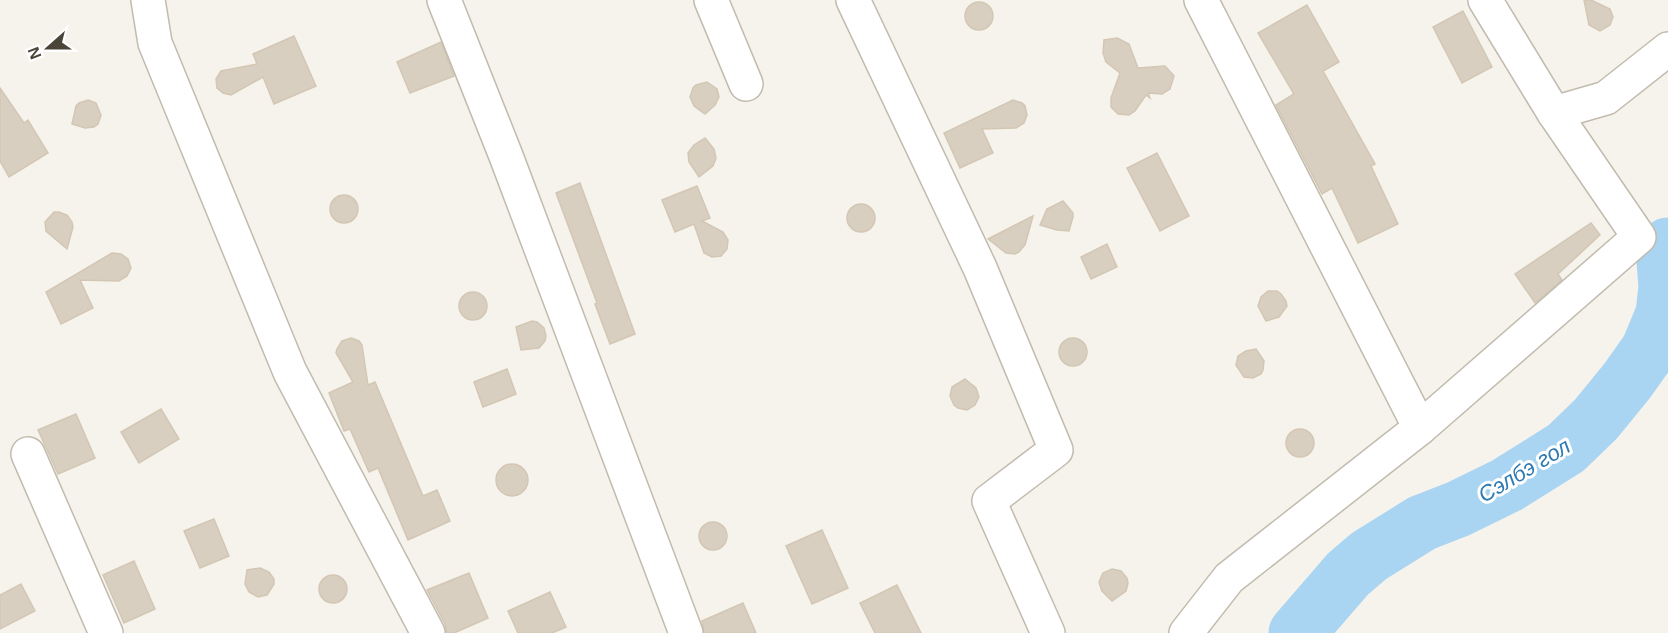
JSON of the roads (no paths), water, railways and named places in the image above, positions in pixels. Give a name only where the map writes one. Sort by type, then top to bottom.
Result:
[{"type":"street","points":[[148,0],[155,43],[290,372],[428,633]]},
{"type":"street","points":[[444,0],[506,156],[686,633]]},
{"type":"street","points":[[711,0],[746,84]]},
{"type":"street","points":[[853,0],[980,268],[1056,450],[989,501],[1048,633]]},
{"type":"street","points":[[1201,0],[1420,428]]},
{"type":"street","points":[[1186,633],[1229,579],[1420,428],[1639,237],[1554,113],[1485,0]]},
{"type":"street","points":[[1554,113],[1606,98],[1668,49]]},
{"type":"street","points":[[28,454],[105,633]]},
{"type":"waterway","name":"Сэлбэ гол","points":[[1297,633],[1348,574],[1369,556],[1422,523],[1458,509],[1507,485],[1566,448],[1596,419],[1649,350],[1664,314],[1667,287],[1665,261],[1668,246]]}]
